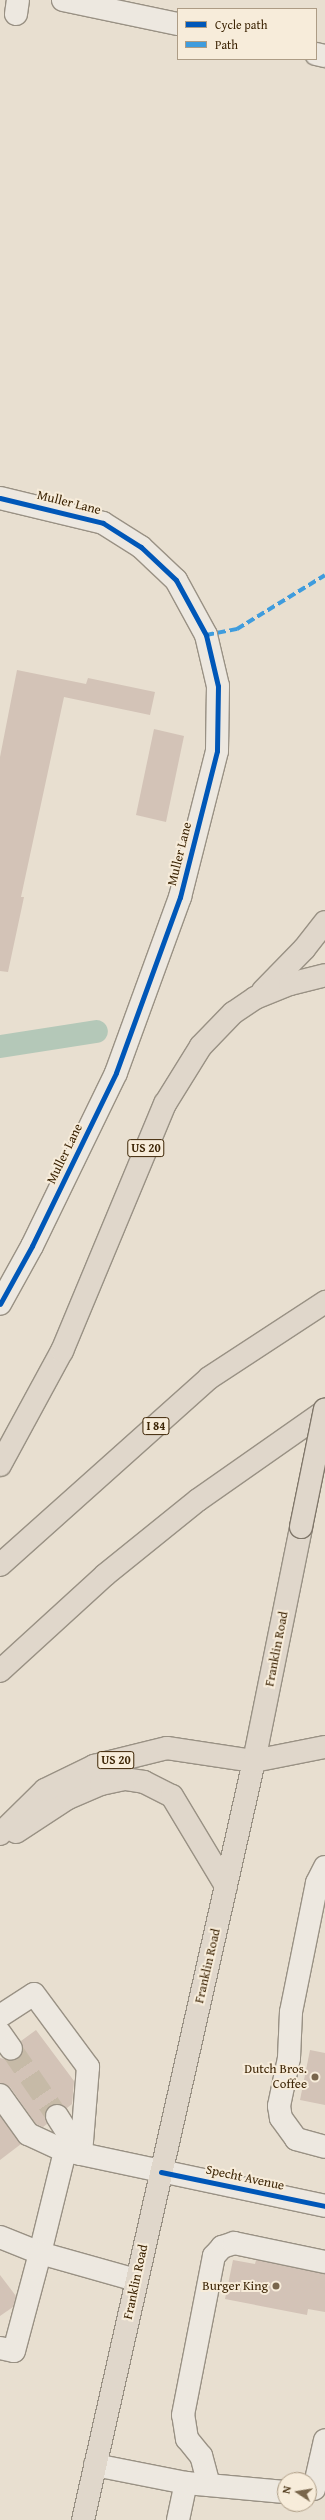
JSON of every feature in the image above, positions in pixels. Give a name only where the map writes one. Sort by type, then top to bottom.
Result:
[{"type":"main road","name":"US 20","points":[[0,1465],[65,1344],[165,1104],[201,1046],[233,1013],[255,998],[304,949],[325,922]]},
{"type":"main road","name":"US 20","points":[[255,998],[290,984],[325,975]]},
{"type":"main road","name":"I 84","points":[[0,1565],[209,1378],[325,1302]]},
{"type":"main road","name":"Franklin Road","points":[[83,2520],[254,1761],[325,1410]]},
{"type":"main road","points":[[0,1671],[105,1575],[198,1500],[325,1410]]},
{"type":"main road","points":[[254,1761],[325,1747]]},
{"type":"main road","name":"US 20","points":[[0,1834],[45,1790],[94,1766],[167,1748],[254,1761]]},
{"type":"main road","points":[[0,1842],[68,1798],[94,1786],[125,1779],[144,1782],[172,1796],[226,1886]]},
{"type":"street","points":[[75,1],[177,24]]},
{"type":"street","name":"Muller Lane","points":[[0,498],[103,523],[141,547],[176,580],[206,635],[218,686],[217,751],[180,897],[116,1073],[32,1246],[0,1304]]},
{"type":"street","points":[[325,1867],[317,1883],[291,2012],[289,2058],[279,2106],[281,2118],[296,2139],[325,2147]]},
{"type":"street","points":[[0,2016],[34,1994],[88,2067],[73,2152],[40,2253],[14,2351],[0,2348]]},
{"type":"street","name":"Specht Avenue","points":[[0,2095],[28,2134],[73,2152],[325,2206]]},
{"type":"street","points":[[57,2116],[73,2152]]},
{"type":"street","points":[[0,2237],[40,2253],[136,2280]]},
{"type":"street","points":[[209,2485],[201,2456],[187,2439],[183,2415],[201,2327],[201,2314],[214,2256],[222,2247],[234,2243],[325,2262]]},
{"type":"street","points":[[317,2484],[325,2440]]},
{"type":"street","points":[[95,2466],[186,2483],[277,2491]]},
{"type":"street","points":[[178,2520],[186,2483]]},
{"type":"building","points":[[17,670],[86,684],[88,678],[155,692],[150,715],[64,697],[21,897],[24,897],[8,972],[0,971],[0,757]]},
{"type":"building","points":[[154,729],[184,736],[166,822],[136,815]]},
{"type":"building","points":[[36,2030],[74,2081],[72,2104],[67,2108],[57,2104],[50,2106],[45,2116],[47,2124],[43,2127],[36,2124],[10,2087],[0,2083],[0,2058],[12,2061],[18,2059],[23,2048],[21,2041]]},
{"type":"building","name":"Dutch Bros. Coffee","points":[[310,2050],[325,2053],[325,2105],[300,2100]]},
{"type":"building","points":[[0,2116],[21,2144],[0,2160]]},
{"type":"building","name":"Burger King","points":[[233,2260],[255,2264],[256,2260],[325,2274],[325,2312],[308,2309],[307,2315],[225,2299]]},
{"type":"building","points":[[0,2275],[16,2296],[13,2307],[0,2316]]},
{"type":"waterway","points":[[0,1046],[96,1031]]},
{"type":"tunnel","points":[[11,2049],[57,2116]]},
{"type":"marked path","points":[[206,635],[237,629],[325,575]]},
{"type":"cycle path","points":[[0,498],[103,523],[141,547],[176,580],[206,635],[218,686],[217,751],[180,897],[116,1073],[32,1246],[0,1304]]},
{"type":"cycle path","points":[[161,2172],[325,2206]]},
{"type":"place","name":"Dutch Bros. Coffee","points":[[315,2077]]},
{"type":"place","name":"Burger King","points":[[276,2286]]}]
